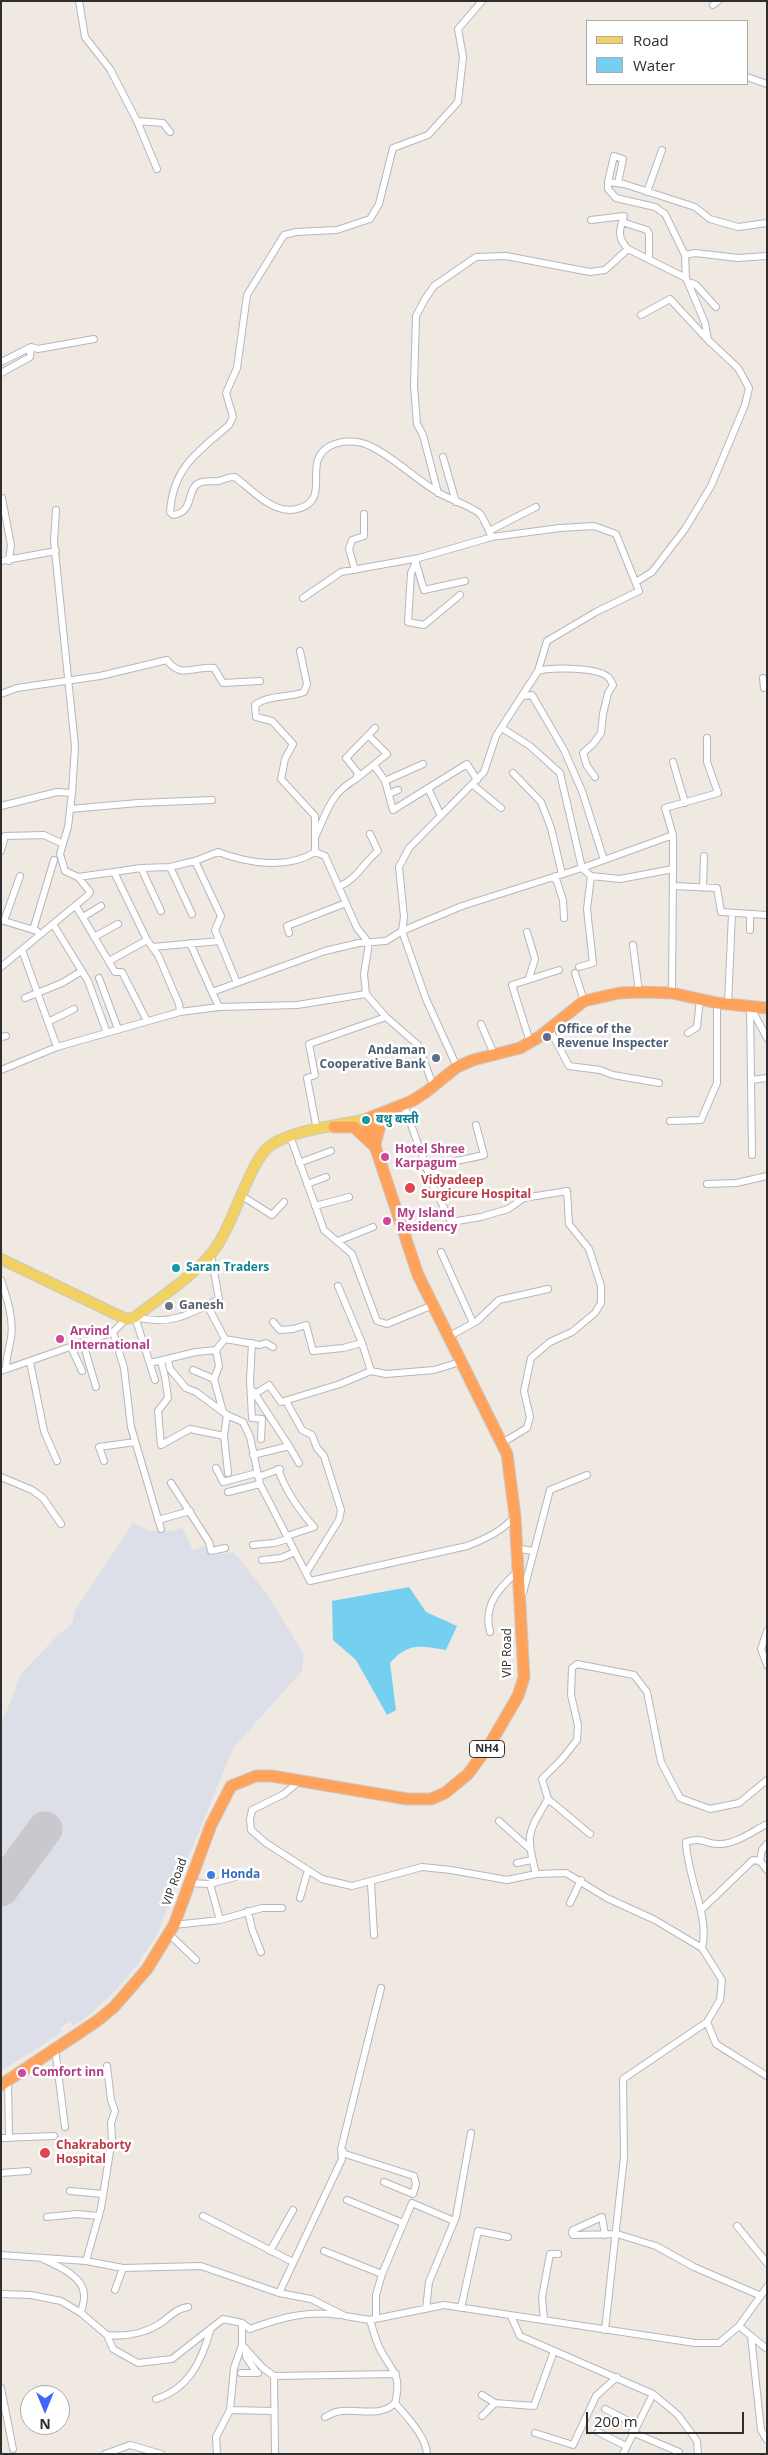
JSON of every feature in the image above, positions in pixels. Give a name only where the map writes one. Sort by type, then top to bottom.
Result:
[{"type":"highway","points":[[334,1127],[354,1127],[374,1146],[381,1121],[401,1106],[426,1092],[458,1067],[494,1054],[520,1048],[584,1001],[639,992],[672,993],[722,1004],[767,1008]]},
{"type":"highway","points":[[366,1118],[401,1106]]},
{"type":"highway","name":"VIP Road","points":[[5,2082],[114,2008],[147,1969],[172,1929],[211,1825],[231,1786],[256,1776],[302,1779],[407,1799],[431,1799],[450,1789],[468,1774],[490,1744],[518,1696],[524,1677],[521,1601],[515,1548],[512,1476],[507,1454],[418,1274],[366,1118]]},
{"type":"main road","points":[[1,1259],[130,1318],[211,1254],[232,1220],[262,1154],[271,1145],[290,1136],[366,1118]]},
{"type":"street","points":[[79,1],[85,37],[110,69],[158,169]]},
{"type":"street","points":[[482,1],[458,29],[463,57],[458,102],[428,135],[393,148],[379,204],[370,220],[337,230],[296,232],[284,235],[248,295],[237,368],[226,393],[233,417],[229,425],[184,466],[171,502],[170,512],[173,515],[180,514],[188,506],[196,486],[200,483],[219,481],[229,477],[235,477],[267,502],[284,510],[296,510],[310,503],[316,495],[316,465],[319,455],[330,446],[348,440],[370,446],[438,492],[479,513],[491,534]]},
{"type":"street","points":[[748,77],[767,84]]},
{"type":"street","points":[[137,122],[163,123],[170,132]]},
{"type":"street","points":[[647,192],[662,150]]},
{"type":"street","points":[[618,183],[623,159],[614,156],[608,190],[616,198],[655,207],[665,214],[685,256],[686,278],[705,323],[708,340]]},
{"type":"street","points":[[608,182],[618,183],[695,207],[710,219],[738,227],[767,223]]},
{"type":"street","points":[[591,220],[624,216],[619,230],[620,241],[628,249],[686,278]]},
{"type":"street","points":[[622,222],[647,230],[649,234],[649,260]]},
{"type":"street","points":[[438,492],[423,435],[417,424],[414,396],[416,316],[434,286],[476,257],[506,256],[590,272],[605,270],[628,249]]},
{"type":"street","points":[[685,256],[695,253],[738,258],[767,256]]},
{"type":"street","points":[[690,285],[692,283],[696,285],[716,307]]},
{"type":"street","points":[[636,582],[652,572],[685,529],[711,486],[745,405],[750,388],[738,368],[708,340],[670,299],[641,315]]},
{"type":"street","points":[[1,362],[31,347],[38,349],[94,339]]},
{"type":"street","points":[[1,373],[30,357],[31,347]]},
{"type":"street","points":[[444,457],[456,502]]},
{"type":"street","points":[[2,498],[11,545],[9,561]]},
{"type":"street","points":[[303,598],[341,572],[417,560],[491,534],[536,507]]},
{"type":"street","points":[[1,967],[76,906],[90,892],[78,877],[65,871],[60,854],[68,828],[75,746],[54,541],[56,510]]},
{"type":"street","points":[[355,570],[349,549],[352,540],[364,536],[364,514]]},
{"type":"street","points":[[458,1067],[426,999],[402,931],[404,917],[399,867],[409,848],[484,772],[496,736],[538,671],[547,641],[596,612],[639,590],[616,534],[594,526],[491,534]]},
{"type":"street","points":[[1,561],[56,551]]},
{"type":"street","points":[[417,560],[424,590],[465,580]]},
{"type":"street","points":[[417,560],[412,573],[408,622],[424,625],[460,595]]},
{"type":"street","points":[[300,651],[307,684],[304,692],[262,699],[254,705],[256,717],[272,721],[292,744],[285,759],[281,779],[315,816],[315,852]]},
{"type":"street","points":[[1,694],[17,688],[100,676],[167,660],[171,666],[182,672],[196,671],[201,668],[214,668],[223,683],[260,681]]},
{"type":"street","points":[[538,671],[547,669],[580,670],[599,672],[609,677],[613,685],[608,692],[600,724],[601,733],[583,753],[587,766],[595,777]]},
{"type":"street","points":[[763,678],[764,688],[767,688]]},
{"type":"street","points":[[522,696],[532,695],[564,750],[582,791],[604,860]]},
{"type":"street","points":[[356,779],[358,773],[346,758],[374,728]]},
{"type":"street","points":[[502,728],[530,746],[560,773],[582,868],[591,876],[620,880],[673,869]]},
{"type":"street","points":[[315,836],[330,802],[341,788],[356,779],[386,754],[368,735]]},
{"type":"street","points":[[672,993],[673,835],[665,808],[718,793],[707,762],[707,738]]},
{"type":"street","points":[[672,762],[685,803]]},
{"type":"street","points":[[385,781],[403,775],[423,764]]},
{"type":"street","points":[[374,765],[385,781],[393,810],[467,764],[475,783],[501,808]]},
{"type":"street","points":[[513,773],[541,802],[551,828],[563,900],[564,918]]},
{"type":"street","points":[[428,788],[441,816]]},
{"type":"street","points":[[389,794],[398,790]]},
{"type":"street","points":[[1,806],[57,792],[72,793]]},
{"type":"street","points":[[70,809],[84,806],[212,800]]},
{"type":"street","points":[[340,886],[351,881],[366,861],[378,851],[370,834]]},
{"type":"street","points":[[1,850],[5,836],[44,835],[63,844]]},
{"type":"street","points":[[212,992],[325,951],[359,943],[386,941],[402,931],[462,906],[582,868],[673,835]]},
{"type":"street","points":[[78,877],[141,868],[170,867],[195,861],[218,852],[234,858],[276,863],[304,860],[315,852]]},
{"type":"street","points":[[315,852],[325,856],[340,886],[357,928],[369,943],[364,974],[366,994],[386,1017],[418,1045],[434,1085]]},
{"type":"street","points":[[703,888],[704,856]]},
{"type":"street","points":[[33,930],[54,860]]},
{"type":"street","points":[[195,861],[221,916],[215,930],[237,983]]},
{"type":"street","points":[[170,867],[192,914]]},
{"type":"street","points":[[141,868],[161,912]]},
{"type":"street","points":[[114,872],[146,940],[158,955],[179,1004],[180,1012]]},
{"type":"street","points":[[20,876],[2,920],[43,933]]},
{"type":"street","points":[[584,1001],[577,970],[593,964],[587,909],[591,876]]},
{"type":"street","points":[[674,886],[718,888],[721,912],[767,915]]},
{"type":"street","points":[[289,934],[287,926],[346,903]]},
{"type":"street","points":[[76,906],[115,972],[122,972],[147,1021]]},
{"type":"street","points":[[83,918],[101,906]]},
{"type":"street","points":[[670,1121],[701,1120],[717,1083],[722,1004],[732,914]]},
{"type":"street","points":[[750,914],[750,930]]},
{"type":"street","points":[[53,924],[88,981],[107,1033]]},
{"type":"street","points":[[94,937],[118,924]]},
{"type":"street","points":[[527,932],[535,959],[529,978]]},
{"type":"street","points":[[109,961],[146,940]]},
{"type":"street","points":[[152,947],[220,941]]},
{"type":"street","points":[[190,943],[219,1007]]},
{"type":"street","points":[[633,945],[639,992]]},
{"type":"street","points":[[22,950],[57,1047]]},
{"type":"street","points":[[530,1042],[512,985],[529,978],[560,970]]},
{"type":"street","points":[[26,998],[62,983],[82,971]]},
{"type":"street","points":[[99,978],[118,1029]]},
{"type":"street","points":[[1,1070],[57,1047],[180,1012],[219,1007],[297,1005],[366,994]]},
{"type":"street","points":[[688,1033],[697,1027],[700,1000]]},
{"type":"street","points":[[750,1006],[767,1038]]},
{"type":"street","points":[[750,1006],[752,1155]]},
{"type":"street","points":[[48,1022],[74,1009]]},
{"type":"street","points":[[317,1130],[307,1078],[314,1075],[309,1044],[386,1017]]},
{"type":"street","points":[[481,1024],[494,1054]]},
{"type":"street","points":[[549,1028],[569,1066],[600,1070],[614,1075],[659,1083]]},
{"type":"street","points":[[751,1080],[767,1078]]},
{"type":"street","points":[[401,1106],[450,1222],[482,1217],[508,1209],[524,1198],[567,1190],[569,1224],[589,1250],[601,1286],[601,1303],[595,1313],[572,1332],[550,1342],[531,1358],[524,1391],[530,1417],[527,1428],[502,1443]]},
{"type":"street","points":[[426,1168],[448,1161],[459,1162],[484,1155],[476,1125]]},
{"type":"street","points":[[290,1136],[324,1230],[338,1240],[352,1254],[378,1320],[387,1324],[433,1305]]},
{"type":"street","points":[[299,1163],[331,1151]]},
{"type":"street","points":[[707,1184],[736,1183],[767,1176]]},
{"type":"street","points":[[307,1184],[326,1177]]},
{"type":"street","points":[[242,1196],[272,1215],[284,1202]]},
{"type":"street","points":[[315,1206],[349,1197]]},
{"type":"street","points":[[338,1240],[373,1226]]},
{"type":"street","points":[[441,1252],[473,1323]]},
{"type":"street","points":[[1,1280],[10,1314],[11,1337],[6,1352],[4,1370],[112,1332],[130,1318],[150,1321],[178,1319],[218,1299],[211,1254]]},
{"type":"street","points":[[338,1286],[362,1343],[371,1371]]},
{"type":"street","points":[[448,1337],[490,1311],[499,1300],[548,1289]]},
{"type":"street","points":[[207,1305],[225,1339]]},
{"type":"street","points":[[130,1318],[150,1363],[155,1380]]},
{"type":"street","points":[[273,1322],[280,1330],[306,1325],[313,1352],[362,1343]]},
{"type":"street","points":[[112,1332],[124,1368],[130,1427],[161,1529]]},
{"type":"street","points":[[225,1339],[266,1343],[273,1347]]},
{"type":"street","points":[[150,1363],[196,1352],[216,1350],[225,1339]]},
{"type":"street","points":[[83,1342],[96,1386]]},
{"type":"street","points":[[252,1343],[250,1386],[252,1418]]},
{"type":"street","points":[[71,1347],[82,1371]]},
{"type":"street","points":[[216,1350],[219,1366],[214,1379],[225,1414],[224,1436],[228,1473]]},
{"type":"street","points":[[168,1359],[170,1369],[186,1388],[196,1392],[225,1414],[243,1422],[247,1429],[258,1478],[310,1581],[467,1546],[484,1540],[509,1524],[515,1516]]},
{"type":"street","points":[[160,1361],[165,1377],[168,1398],[158,1411],[161,1445],[190,1429],[224,1436]]},
{"type":"street","points":[[30,1362],[44,1431],[57,1461]]},
{"type":"street","points":[[254,1394],[269,1385],[281,1402],[340,1384],[371,1371],[386,1374],[434,1370],[460,1362]]},
{"type":"street","points":[[193,1370],[214,1379]]},
{"type":"street","points":[[250,1386],[299,1463]]},
{"type":"street","points":[[286,1401],[302,1430],[312,1435],[317,1448],[324,1456],[341,1510],[339,1520],[306,1573]]},
{"type":"street","points":[[243,1422],[246,1418],[262,1418],[261,1439]]},
{"type":"street","points":[[104,1461],[99,1447],[135,1442]]},
{"type":"street","points":[[253,1454],[289,1446]]},
{"type":"street","points":[[216,1468],[223,1482],[258,1478]]},
{"type":"street","points":[[228,1492],[279,1469],[284,1487],[297,1508],[314,1527],[274,1543],[253,1545]]},
{"type":"street","points":[[521,1601],[550,1490],[587,1475]]},
{"type":"street","points":[[1,1477],[32,1490],[42,1498],[61,1524]]},
{"type":"street","points":[[172,1483],[209,1542],[211,1551],[225,1548]]},
{"type":"street","points":[[158,1520],[190,1510]]},
{"type":"street","points":[[515,1548],[533,1551]]},
{"type":"street","points":[[262,1560],[282,1558],[295,1552]]},
{"type":"street","points":[[490,1632],[488,1621],[490,1604],[502,1585],[518,1571]]},
{"type":"street","points":[[767,1631],[761,1649],[765,1653],[767,1665]]},
{"type":"street","points":[[590,1834],[548,1799],[542,1779],[562,1759],[577,1740],[578,1725],[571,1695],[572,1668],[578,1664],[634,1675],[647,1692],[661,1762],[680,1798],[710,1809],[739,1804],[767,1780]]},
{"type":"street","points":[[302,1779],[284,1794],[252,1810],[250,1819],[251,1830],[266,1843],[322,1879],[352,1886],[370,1883],[422,1867],[507,1880],[536,1874],[566,1873],[608,1898],[655,1920],[702,1948],[722,1980],[720,2000],[707,2022],[623,2079],[624,2157],[605,2330]]},
{"type":"street","points":[[536,1874],[528,1840],[531,1824],[548,1799]]},
{"type":"street","points":[[498,1821],[529,1848]]},
{"type":"street","points":[[702,1948],[706,1935],[687,1861],[686,1842],[697,1839],[720,1844],[738,1839],[767,1824]]},
{"type":"street","points":[[760,1861],[762,1850],[767,1844]]},
{"type":"street","points":[[516,1863],[532,1860]]},
{"type":"street","points":[[701,1910],[753,1860],[760,1861],[767,1870]]},
{"type":"street","points":[[300,1898],[308,1870]]},
{"type":"street","points":[[188,1883],[210,1884],[239,1876]]},
{"type":"street","points":[[570,1903],[580,1880]]},
{"type":"street","points":[[370,1883],[374,1935]]},
{"type":"street","points":[[210,1884],[220,1920]]},
{"type":"street","points":[[196,1960],[172,1929],[220,1920],[262,1908],[282,1908]]},
{"type":"street","points":[[248,1911],[252,1929],[262,1952]]},
{"type":"street","points":[[280,2293],[342,2159],[341,2149],[381,1988]]},
{"type":"street","points":[[707,2022],[716,2044],[767,2076]]},
{"type":"street","points":[[55,2048],[65,2126]]},
{"type":"street","points":[[86,2260],[99,2216],[112,2139],[111,2123],[115,2110],[111,2100],[108,2066]]},
{"type":"street","points":[[5,2082],[9,2138]]},
{"type":"street","points":[[426,2309],[428,2282],[454,2221],[471,2133]]},
{"type":"street","points":[[1,2138],[54,2136]]},
{"type":"street","points":[[341,2149],[345,2154],[414,2176],[416,2184],[413,2194],[384,2182]]},
{"type":"street","points":[[1,2173],[28,2171]]},
{"type":"street","points":[[70,2191],[103,2194]]},
{"type":"street","points":[[347,2200],[403,2223]]},
{"type":"street","points":[[325,2417],[336,2412],[389,2410],[396,2403],[399,2388],[396,2374],[380,2350],[373,2320],[376,2295],[382,2274],[412,2203],[454,2221]]},
{"type":"street","points":[[270,2251],[293,2210]]},
{"type":"street","points":[[48,2216],[78,2214],[99,2216]]},
{"type":"street","points":[[203,2216],[294,2262]]},
{"type":"street","points":[[605,2235],[602,2217],[572,2232],[573,2235],[605,2235],[617,2234],[656,2246],[694,2267],[759,2295]]},
{"type":"street","points":[[737,2226],[767,2263]]},
{"type":"street","points":[[461,2308],[478,2231],[508,2237]]},
{"type":"street","points":[[324,2252],[382,2274]]},
{"type":"street","points":[[544,2320],[542,2297],[550,2254],[558,2254]]},
{"type":"street","points":[[1,2255],[86,2260],[123,2268],[201,2266],[280,2293],[311,2299],[345,2316]]},
{"type":"street","points":[[39,2258],[62,2268],[80,2283],[84,2292],[81,2313]]},
{"type":"street","points":[[115,2290],[123,2268]]},
{"type":"street","points":[[1,2294],[31,2295],[61,2301],[81,2313],[107,2336],[113,2348],[138,2363],[172,2359],[211,2326],[223,2319],[242,2324],[250,2329],[286,2316],[323,2313],[373,2320],[444,2305],[695,2343],[719,2343],[739,2326],[759,2295],[767,2287]]},
{"type":"street","points":[[107,2336],[124,2337],[140,2334],[158,2325],[182,2308],[188,2307]]},
{"type":"street","points":[[512,2316],[520,2336],[653,2394],[678,2415],[697,2441],[698,2454]]},
{"type":"street","points":[[241,2373],[260,2373],[246,2356],[242,2324]]},
{"type":"street","points":[[156,2399],[171,2394],[201,2361],[211,2326]]},
{"type":"street","points":[[739,2326],[767,2349]]},
{"type":"street","points":[[751,2336],[761,2430],[767,2440]]},
{"type":"street","points":[[244,2347],[263,2368],[274,2376],[396,2374]]},
{"type":"street","points":[[217,2454],[216,2437],[230,2410],[234,2368],[244,2347]]},
{"type":"street","points":[[482,2395],[495,2402],[534,2406],[554,2350]]},
{"type":"street","points":[[274,2376],[275,2454]]},
{"type":"street","points":[[535,2433],[573,2445],[596,2396],[617,2378]]},
{"type":"street","points":[[1,2388],[13,2449]]},
{"type":"street","points":[[623,2454],[632,2432],[653,2394]]},
{"type":"street","points":[[482,2416],[495,2402]]},
{"type":"street","points":[[396,2403],[415,2429],[426,2448],[427,2454]]},
{"type":"street","points":[[605,2409],[636,2425]]},
{"type":"street","points":[[230,2410],[274,2411]]},
{"type":"street","points":[[598,2432],[626,2446]]},
{"type":"street","points":[[632,2432],[679,2452]]},
{"type":"street","points":[[105,2454],[130,2445],[162,2454]]},
{"type":"shaded area","points":[[133,1523],[149,1531],[171,1531],[182,1528],[193,1550],[206,1546],[211,1556],[234,1552],[266,1593],[304,1654],[302,1671],[233,1748],[157,1934],[136,1966],[116,1990],[88,2016],[73,2026],[70,2021],[60,2028],[62,2032],[1,2071],[1,1716],[4,1718],[21,1674],[59,1634],[72,1624],[75,1610]]},
{"type":"water","points":[[409,1587],[426,1612],[457,1626],[446,1650],[415,1647],[403,1652],[390,1663],[396,1710],[387,1715],[356,1660],[333,1640],[332,1601]]},
{"type":"runway","points":[[1,1889],[45,1829]]},
{"type":"place","name":"Office of the Revenue Inspecter","points":[[547,1037]]},
{"type":"place","name":"Andaman Cooperative Bank","points":[[436,1058]]},
{"type":"place","name":"बथु बस्ती","points":[[366,1120]]},
{"type":"place","name":"Hotel Shree Karpagum","points":[[385,1157]]},
{"type":"place","name":"Vidyadeep Surgicure Hospital","points":[[410,1188]]},
{"type":"place","name":"My Island Residency","points":[[387,1221]]},
{"type":"place","name":"Saran Traders","points":[[176,1268]]},
{"type":"place","name":"Ganesh","points":[[169,1306]]},
{"type":"place","name":"Arvind International","points":[[60,1339]]},
{"type":"place","name":"Honda","points":[[211,1875]]},
{"type":"place","name":"Comfort inn","points":[[22,2073]]},
{"type":"place","name":"Chakraborty Hospital","points":[[45,2153]]}]
